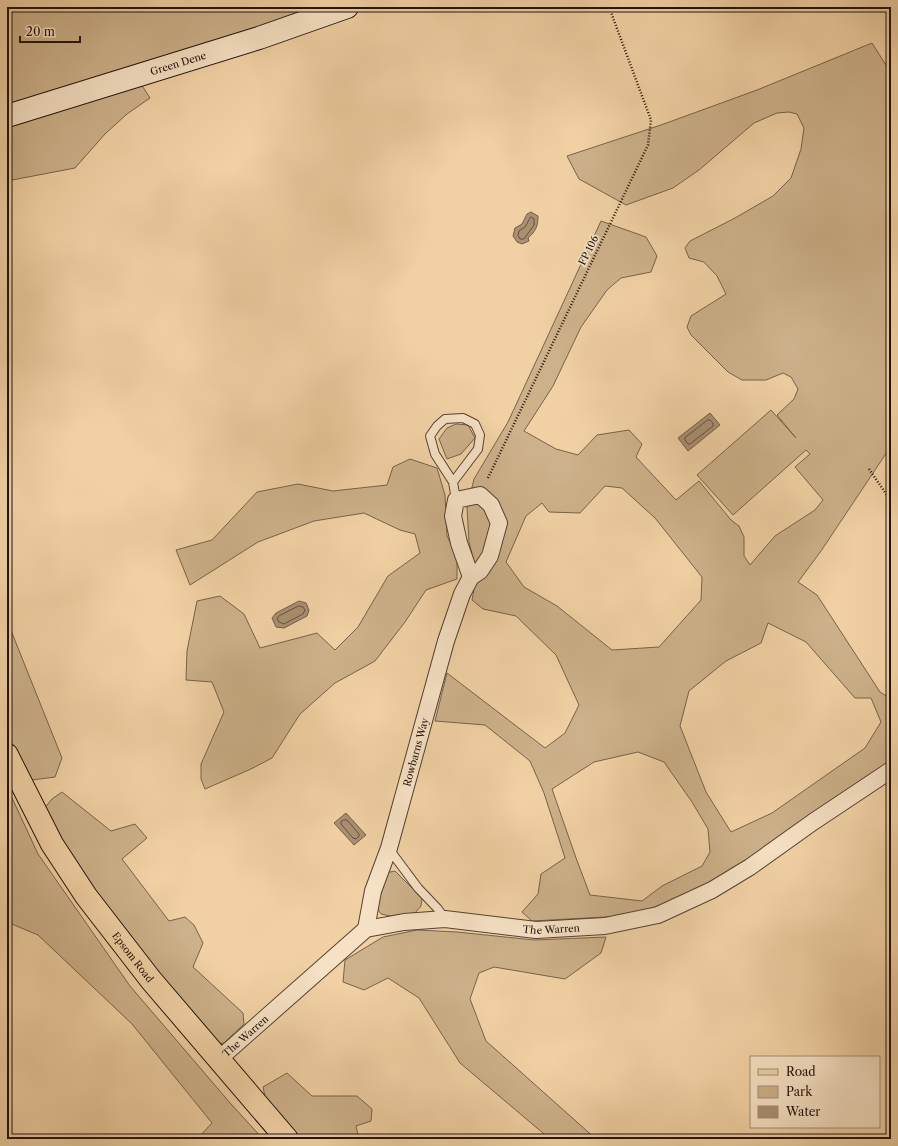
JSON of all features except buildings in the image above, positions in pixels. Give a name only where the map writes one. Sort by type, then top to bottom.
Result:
[{"type":"main road","name":"Epsom Road","points":[[7,755],[52,844],[86,896],[151,980],[288,1139]]},
{"type":"street","name":"Green Dene","points":[[7,116],[259,38],[348,7]]},
{"type":"street","points":[[471,577],[458,543],[453,516],[456,500],[480,495]]},
{"type":"street","name":"Rowbarns Way","points":[[366,929],[373,890],[388,848],[446,641],[462,594],[471,577],[480,571],[490,556],[499,523],[491,505],[480,495]]},
{"type":"street","name":"The Warren","points":[[219,1059],[366,929],[404,922],[445,919],[536,930],[605,926],[658,915],[712,890],[750,867],[813,822],[891,770]]},
{"type":"lane","points":[[452,482],[478,449],[480,435],[475,424],[463,418],[446,419],[437,426],[430,436],[436,454],[452,482],[456,500]]},
{"type":"lane","points":[[388,848],[418,888],[445,919]]},
{"type":"path","name":"FP 106","points":[[480,495],[648,145],[651,120],[609,7]]},
{"type":"path","points":[[869,469],[891,501]]},
{"type":"green space","points":[[7,7],[326,7],[7,110]]},
{"type":"green space","points":[[872,43],[891,73],[891,446],[821,551],[798,582],[817,595],[880,692],[891,699],[891,765],[726,875],[684,899],[623,916],[532,921],[522,912],[538,894],[541,874],[565,858],[544,793],[530,761],[485,725],[435,721],[447,673],[545,748],[565,733],[579,705],[556,655],[516,616],[483,609],[472,600],[475,584],[482,576],[474,561],[469,542],[467,508],[474,479],[508,422],[601,221],[646,237],[657,256],[651,272],[621,278],[607,290],[581,327],[553,386],[524,431],[556,449],[578,455],[597,435],[629,430],[642,444],[636,457],[676,500],[699,481],[731,520],[739,526],[744,537],[744,556],[750,565],[775,536],[815,510],[823,500],[795,467],[810,454],[806,450],[733,515],[697,475],[771,410],[796,438],[777,415],[794,399],[798,389],[791,377],[783,373],[766,380],[742,380],[728,372],[691,335],[687,327],[691,316],[726,294],[717,276],[704,262],[689,258],[685,248],[690,241],[735,218],[773,196],[791,178],[801,149],[804,128],[797,114],[789,112],[777,113],[754,123],[699,170],[673,188],[626,205],[579,179],[567,156],[661,125],[757,90]],"holes":[[[605,486],[622,488],[655,518],[702,577],[701,600],[659,647],[612,650],[557,606],[524,587],[506,562],[526,516],[542,503],[549,512],[580,513]],[[768,623],[806,642],[855,698],[871,698],[881,722],[865,748],[772,813],[731,832],[706,792],[680,726],[689,691],[726,661],[761,643]],[[638,752],[664,762],[692,802],[708,829],[710,852],[702,866],[662,886],[642,901],[590,895],[552,789],[594,762]]]},
{"type":"green space","points":[[141,84],[150,98],[127,114],[105,134],[75,168],[7,181],[7,128]]},
{"type":"green space","points":[[456,424],[468,425],[475,438],[461,454],[447,459],[439,439],[447,428]]},
{"type":"green space","points":[[410,459],[437,468],[445,495],[447,536],[457,556],[457,579],[426,590],[405,622],[375,661],[335,683],[300,714],[272,758],[205,789],[201,779],[201,764],[224,712],[212,682],[186,680],[187,651],[197,601],[220,596],[244,614],[260,648],[317,633],[335,650],[358,627],[388,576],[420,553],[415,534],[400,530],[364,513],[314,521],[258,542],[190,585],[176,550],[212,540],[257,492],[298,484],[333,491],[387,485],[393,467]]},
{"type":"green space","points":[[7,592],[11,597],[10,628],[62,758],[55,777],[32,780],[7,734]]},
{"type":"green space","points":[[7,787],[38,854],[130,986],[263,1139],[197,1139],[212,1123],[132,1024],[38,935],[7,922]]},
{"type":"green space","points":[[62,792],[111,831],[135,824],[147,838],[122,859],[169,921],[185,917],[194,925],[203,943],[193,967],[243,1013],[244,1024],[224,1043],[215,1044],[94,897],[44,809],[52,799]]},
{"type":"green space","points":[[395,871],[422,898],[421,906],[415,913],[390,916],[381,914],[377,908],[384,876]]},
{"type":"green space","points":[[417,930],[457,932],[534,940],[606,937],[601,953],[565,979],[494,967],[479,973],[470,999],[486,1041],[596,1139],[550,1139],[460,1063],[419,998],[388,978],[364,990],[343,982],[345,960],[383,937]]},
{"type":"green space","points":[[287,1073],[312,1096],[357,1096],[372,1109],[371,1121],[356,1126],[359,1139],[298,1139],[266,1101],[263,1087]]},
{"type":"water","points":[[531,212],[538,216],[538,223],[535,231],[528,238],[529,241],[522,244],[517,242],[513,236],[515,228],[522,224],[527,214]]},
{"type":"water","points":[[710,413],[720,425],[688,451],[678,438]]},
{"type":"water","points":[[299,601],[306,603],[309,610],[307,616],[284,628],[276,627],[272,618],[276,613]]},
{"type":"water","points":[[346,813],[366,835],[354,845],[334,823]]}]
